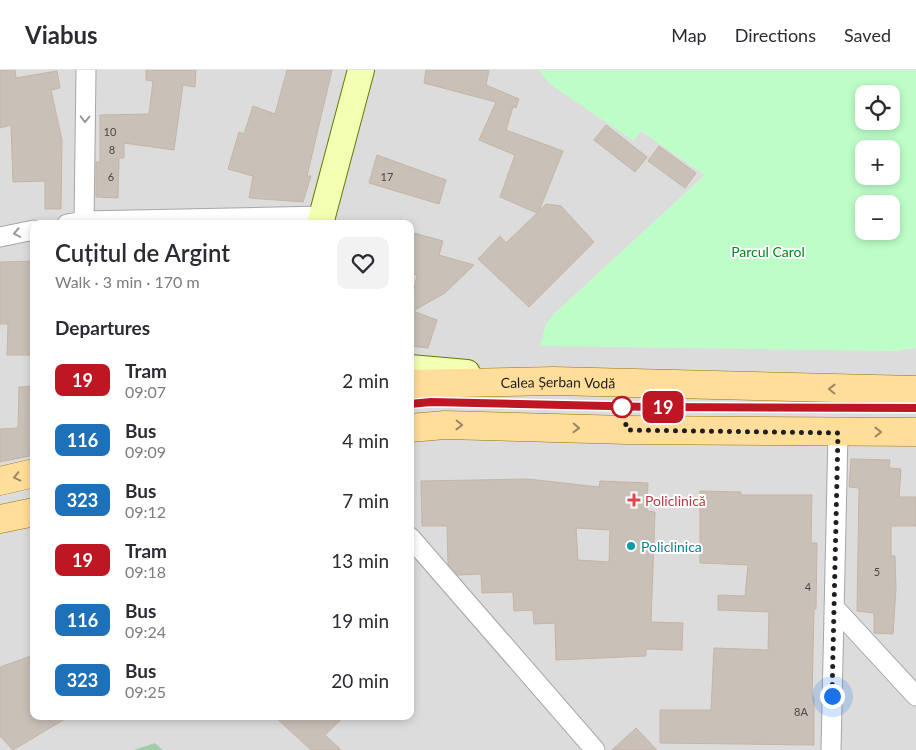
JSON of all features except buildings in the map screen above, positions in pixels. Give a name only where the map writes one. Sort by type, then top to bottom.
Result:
[{"type":"main road","name":"Calea Șerban Vodă","points":[[414,384],[554,381],[916,390]]},
{"type":"main road","points":[[414,428],[445,425],[838,433],[916,432]]},
{"type":"main road","points":[[0,481],[30,474]]},
{"type":"main road","points":[[0,519],[30,513]]},
{"type":"street","points":[[78,220],[86,70]]},
{"type":"street","points":[[321,220],[361,70]]},
{"type":"street","points":[[0,236],[30,231]]},
{"type":"street","points":[[414,368],[554,381]]},
{"type":"street","points":[[830,750],[838,433]]},
{"type":"street","points":[[414,542],[595,750]]},
{"type":"street","points":[[834,607],[916,696]]},
{"type":"shaded area","points":[[0,70],[539,70],[550,84],[633,140],[641,131],[705,175],[554,314],[894,351],[916,348],[916,750],[163,750],[155,743],[133,750],[0,750]]},
{"type":"green space","name":"Parcul Carol","points":[[539,70],[916,70],[916,348],[894,351],[540,346],[546,324],[554,314],[705,175],[641,131],[634,141],[550,84]]},
{"type":"green space","points":[[155,743],[163,750],[133,750]]},
{"type":"tram line","name":"19","points":[[414,404],[431,402],[652,407],[916,408]]},
{"type":"place","name":"Policlinică","points":[[634,500]]},
{"type":"place","name":"Policlinica","points":[[631,546]]},
{"type":"route","points":[[622,407],[627,430],[838,433],[832,696]]}]
